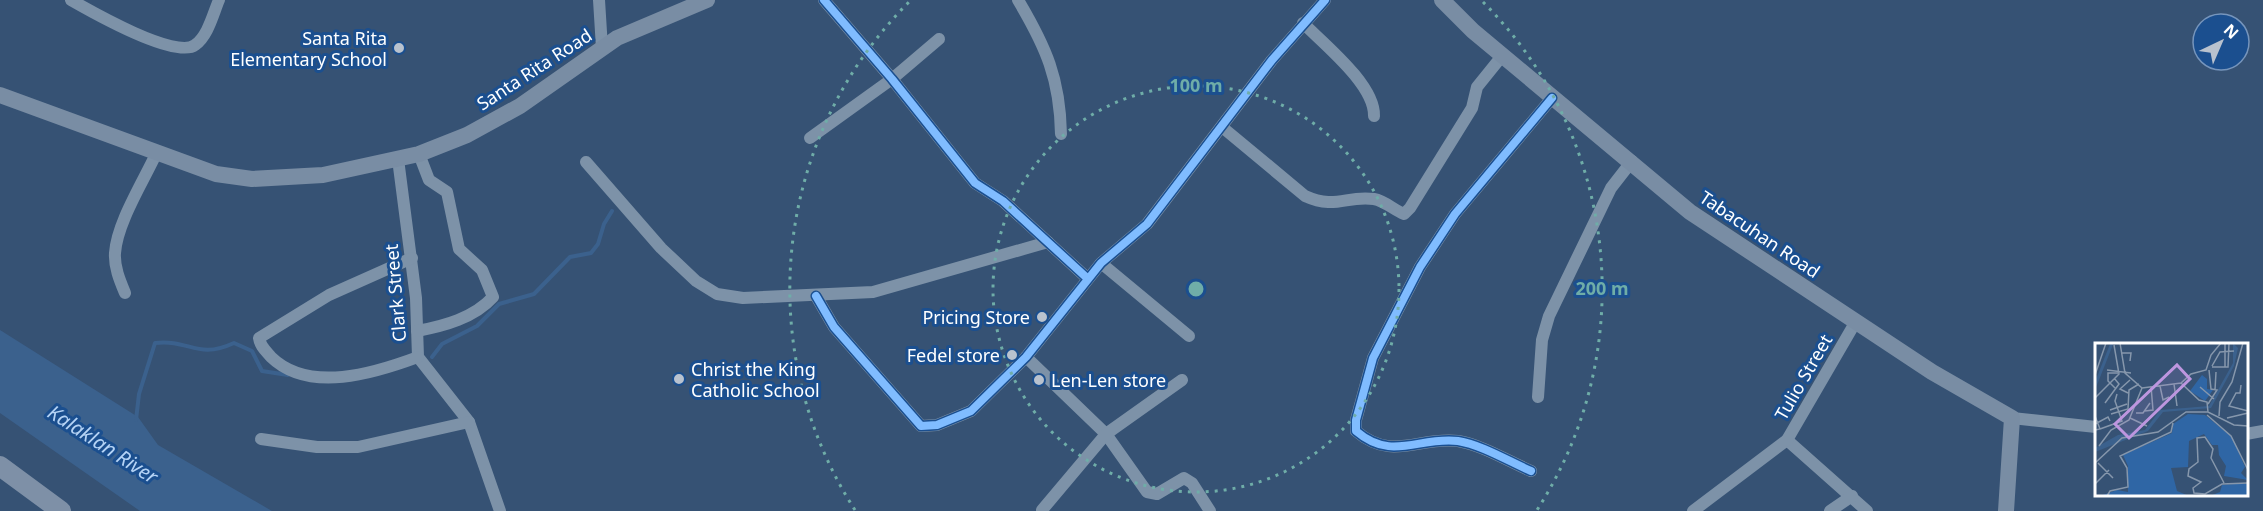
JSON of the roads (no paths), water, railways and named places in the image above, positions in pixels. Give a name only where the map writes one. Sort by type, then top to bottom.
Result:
[{"type":"highway","points":[[0,466],[61,511]]},
{"type":"main road","name":"Santa Rita Road","points":[[0,95],[156,154],[216,174],[252,179],[324,175],[419,154],[467,135],[520,106],[617,38],[707,0]]},
{"type":"main road","name":"Tabacuhan Road","points":[[1442,0],[1551,98],[1632,161],[1690,212],[1855,323],[1932,372],[2012,418]]},
{"type":"main road","points":[[2006,511],[2012,418]]},
{"type":"street","points":[[71,0],[166,46],[184,51],[196,45],[205,33],[219,0]]},
{"type":"street","points":[[599,0],[602,48]]},
{"type":"street","points":[[824,0],[892,79],[975,183],[1003,201],[1087,278]]},
{"type":"street","points":[[1018,0],[1038,34],[1051,68],[1061,100],[1061,134]]},
{"type":"street","points":[[816,296],[834,327],[921,426],[937,425],[971,411],[1026,357],[1101,263],[1147,224],[1303,23],[1325,0]]},
{"type":"street","points":[[1303,23],[1367,90],[1375,104],[1374,116]]},
{"type":"street","points":[[810,138],[892,79],[939,39]]},
{"type":"street","points":[[1222,127],[1305,196],[1334,204],[1365,198],[1378,200],[1404,214],[1410,208],[1472,108],[1477,87],[1502,56]]},
{"type":"street","points":[[1531,471],[1461,442],[1441,440],[1403,448],[1382,445],[1367,440],[1356,431],[1356,420],[1373,358],[1420,267],[1455,213],[1551,98]]},
{"type":"street","points":[[125,294],[118,275],[115,252],[126,218],[156,154]]},
{"type":"street","points":[[417,331],[457,321],[478,311],[493,297],[482,270],[459,249],[447,192],[429,180],[419,154]]},
{"type":"street","name":"Clark Street","points":[[398,159],[412,258],[418,357],[469,422],[500,511]]},
{"type":"street","points":[[1538,397],[1542,340],[1549,316],[1611,188],[1632,161]]},
{"type":"street","points":[[586,162],[661,248],[696,281],[717,294],[743,298],[873,292],[1048,242]]},
{"type":"street","points":[[412,258],[339,290],[259,338],[264,349],[279,364],[291,372],[312,377],[363,373],[418,357]]},
{"type":"street","points":[[1101,263],[1189,336]]},
{"type":"street","name":"Tulio Street","points":[[1693,511],[1787,440],[1855,323]]},
{"type":"street","points":[[1026,357],[1106,434],[1147,492],[1157,494],[1184,478],[1192,483],[1210,511]]},
{"type":"street","points":[[1042,510],[1106,434],[1182,380]]},
{"type":"street","name":"Tabacuhan Road","points":[[2012,418],[2095,427]]},
{"type":"street","points":[[261,440],[317,447],[358,447],[469,422]]},
{"type":"street","points":[[2248,434],[2263,431]]},
{"type":"street","points":[[1787,440],[1867,511]]},
{"type":"street","points":[[1830,511],[1852,496]]},
{"type":"water","name":"Kalaklan River","points":[[0,330],[138,417],[158,445],[272,511],[140,511],[0,413]]},
{"type":"waterway","points":[[432,357],[442,344],[477,326],[499,304],[534,294],[570,257],[591,253],[598,244],[604,224],[612,211]]},
{"type":"waterway","points":[[136,420],[139,394],[155,343],[211,350],[234,343],[252,351],[262,371],[288,375]]},
{"type":"place","name":"Santa Rita Elementary School","points":[[399,48]]},
{"type":"place","name":"Pricing Store","points":[[1042,317]]},
{"type":"place","name":"Fedel store","points":[[1012,355]]},
{"type":"place","name":"Christ the King Catholic School","points":[[679,379]]},
{"type":"place","name":"Len-Len store","points":[[1039,380]]}]
